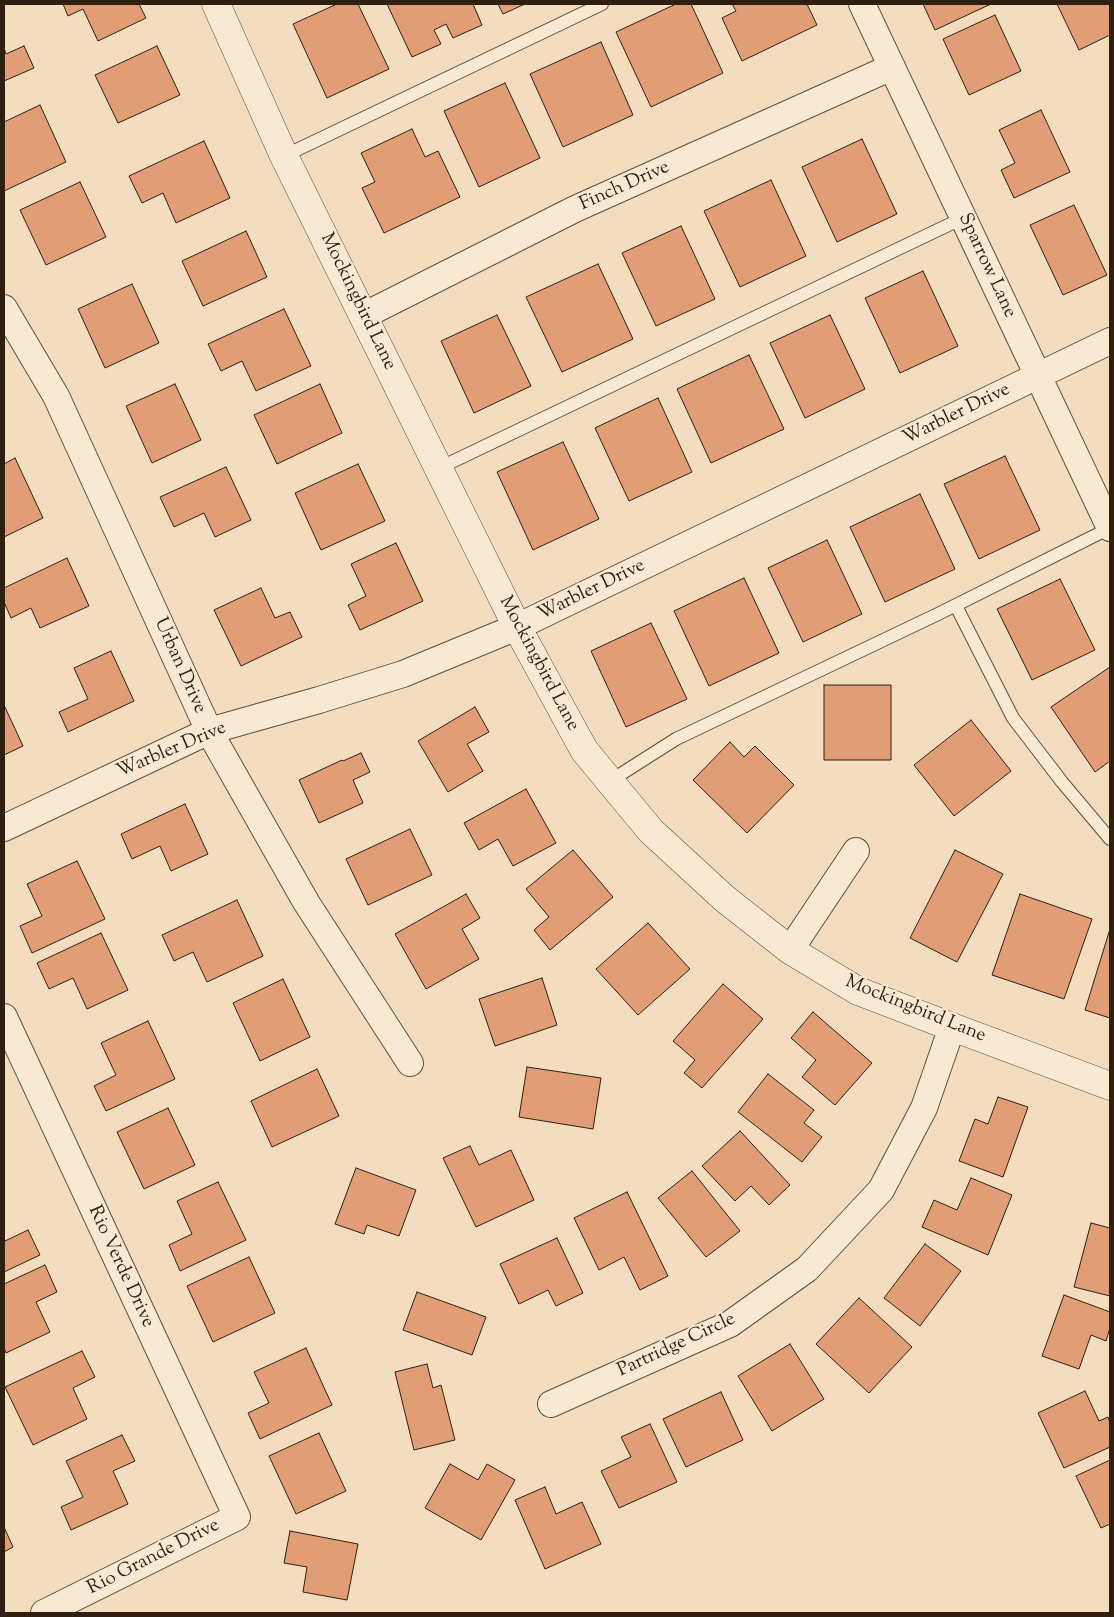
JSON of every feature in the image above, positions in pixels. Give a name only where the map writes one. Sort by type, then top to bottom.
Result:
[{"type":"street","name":"Mockingbird Lane","points":[[216,4],[284,156],[517,627],[584,750],[651,831],[725,899],[790,950],[858,991],[1110,1086]]},
{"type":"street","name":"Sparrow Lane","points":[[862,4],[1110,528]]},
{"type":"street","name":"Finch Drive","points":[[363,316],[575,209],[892,67]]},
{"type":"street","name":"Urban Drive","points":[[4,308],[56,396],[208,731],[306,902],[410,1063]]},
{"type":"street","name":"Warbler Drive","points":[[4,828],[208,731],[403,674],[517,627],[1110,341]]},
{"type":"street","points":[[790,950],[856,851]]},
{"type":"street","name":"Rio Verde Drive","points":[[4,1017],[237,1517]]},
{"type":"street","name":"Partridge Circle","points":[[551,1404],[730,1324],[807,1269],[881,1190],[924,1108],[952,1027]]},
{"type":"street","name":"Rio Grande Drive","points":[[44,1613],[237,1517]]},
{"type":"lane","points":[[284,156],[602,4]]},
{"type":"lane","points":[[439,468],[963,218]]},
{"type":"lane","points":[[610,781],[676,739],[956,606],[1110,528]]},
{"type":"lane","points":[[956,606],[1012,718],[1110,839]]},
{"type":"building","points":[[63,4],[139,4],[146,18],[98,41],[83,9],[68,16]]},
{"type":"building","points":[[337,4],[358,4],[389,69],[327,98],[293,24]]},
{"type":"building","points":[[387,4],[473,4],[482,25],[453,38],[446,24],[434,30],[441,44],[412,57]]},
{"type":"building","points":[[498,4],[525,4],[503,14]]},
{"type":"building","points":[[676,4],[691,4],[723,73],[651,107],[616,32]]},
{"type":"building","points":[[732,4],[807,4],[817,25],[742,61],[722,18],[736,11]]},
{"type":"building","points":[[923,4],[991,4],[935,30]]},
{"type":"building","points":[[1057,4],[1110,4],[1110,35],[1079,50]]},
{"type":"building","points":[[995,15],[1021,71],[969,95],[943,39]]},
{"type":"building","points":[[601,42],[633,115],[563,147],[530,74]]},
{"type":"building","points":[[24,46],[34,68],[4,81],[4,48],[6,54]]},
{"type":"building","points":[[157,46],[180,95],[118,123],[95,75]]},
{"type":"building","points":[[505,83],[540,158],[479,187],[444,111]]},
{"type":"building","points":[[40,105],[66,162],[4,191],[4,122]]},
{"type":"building","points":[[1041,110],[1070,172],[1014,198],[1001,170],[1015,163],[999,130]]},
{"type":"building","points":[[412,129],[425,157],[438,151],[460,197],[384,233],[362,188],[375,182],[361,153]]},
{"type":"building","points":[[862,139],[897,214],[837,242],[802,167]]},
{"type":"building","points":[[204,141],[230,198],[176,223],[163,193],[142,203],[129,176]]},
{"type":"building","points":[[771,180],[806,256],[740,287],[704,211]]},
{"type":"building","points":[[80,182],[106,237],[46,265],[20,210]]},
{"type":"building","points":[[1074,205],[1107,275],[1063,295],[1030,225]]},
{"type":"building","points":[[681,226],[715,299],[656,326],[622,253]]},
{"type":"building","points":[[246,231],[267,277],[203,306],[182,261]]},
{"type":"building","points":[[598,264],[633,339],[562,372],[526,297]]},
{"type":"building","points":[[923,271],[958,346],[900,373],[865,298]]},
{"type":"building","points":[[132,284],[159,343],[105,368],[78,309]]},
{"type":"building","points":[[284,309],[311,366],[256,391],[242,361],[221,371],[208,344]]},
{"type":"building","points":[[497,315],[531,386],[474,413],[441,341]]},
{"type":"building","points":[[830,315],[865,389],[805,418],[770,343]]},
{"type":"building","points":[[749,355],[784,429],[711,463],[677,389]]},
{"type":"building","points":[[175,384],[201,440],[152,463],[126,406]]},
{"type":"building","points":[[320,384],[342,433],[277,464],[254,415]]},
{"type":"building","points":[[658,398],[692,472],[629,501],[595,428]]},
{"type":"building","points":[[563,442],[599,519],[533,550],[497,472]]},
{"type":"building","points":[[1005,456],[1040,530],[979,559],[944,484]]},
{"type":"building","points":[[15,458],[43,518],[4,537],[4,464]]},
{"type":"building","points":[[358,464],[385,521],[321,550],[295,493]]},
{"type":"building","points":[[226,467],[251,520],[215,537],[204,513],[174,527],[160,497]]},
{"type":"building","points":[[920,494],[955,569],[885,602],[850,527]]},
{"type":"building","points":[[827,540],[862,614],[803,642],[768,568]]},
{"type":"building","points":[[396,543],[423,601],[360,630],[348,605],[366,596],[351,564]]},
{"type":"building","points":[[67,558],[89,606],[40,628],[31,608],[11,618],[4,602],[4,588]]},
{"type":"building","points":[[744,578],[779,653],[709,686],[674,611]]},
{"type":"building","points":[[1060,579],[1095,650],[1032,680],[997,609]]},
{"type":"building","points":[[261,588],[275,618],[290,612],[302,637],[241,666],[214,610]]},
{"type":"building","points":[[651,623],[687,699],[626,727],[591,651]]},
{"type":"building","points":[[111,651],[134,701],[68,732],[59,712],[88,699],[74,668]]},
{"type":"building","points":[[1110,667],[1110,761],[1095,772],[1051,707]]},
{"type":"building","points":[[824,685],[891,685],[891,760],[824,760]]},
{"type":"building","points":[[4,705],[23,746],[4,755]]},
{"type":"building","points":[[475,707],[489,732],[467,744],[483,771],[448,792],[418,741]]},
{"type":"building","points":[[971,720],[1011,771],[954,816],[914,765]]},
{"type":"building","points":[[730,742],[744,757],[755,746],[794,785],[747,833],[693,780]]},
{"type":"building","points":[[361,753],[370,772],[353,780],[363,803],[319,823],[299,780]]},
{"type":"building","points":[[526,789],[556,843],[513,866],[498,839],[479,850],[464,823]]},
{"type":"building","points":[[185,804],[208,854],[171,871],[160,846],[132,859],[121,834]]},
{"type":"building","points":[[410,829],[432,875],[368,905],[346,859]]},
{"type":"building","points":[[573,850],[613,897],[550,950],[534,930],[549,917],[526,889]]},
{"type":"building","points":[[955,850],[1003,874],[957,962],[910,938]]},
{"type":"building","points":[[77,861],[105,919],[32,953],[20,926],[42,916],[27,884]]},
{"type":"building","points":[[466,894],[480,918],[462,929],[479,959],[426,989],[395,934]]},
{"type":"building","points":[[1020,894],[1092,919],[1064,999],[992,975]]},
{"type":"building","points":[[237,900],[263,956],[207,982],[193,952],[174,961],[162,935]]},
{"type":"building","points":[[648,923],[690,969],[638,1015],[596,969]]},
{"type":"building","points":[[1110,929],[1110,1018],[1085,1010]]},
{"type":"building","points":[[101,933],[128,990],[87,1009],[73,978],[49,989],[37,963]]},
{"type":"building","points":[[542,978],[557,1025],[495,1046],[479,999]]},
{"type":"building","points":[[283,979],[310,1037],[260,1061],[233,1003]]},
{"type":"building","points":[[723,984],[763,1019],[702,1088],[684,1073],[695,1060],[673,1041]]},
{"type":"building","points":[[813,1012],[872,1063],[835,1105],[802,1077],[816,1060],[791,1038]]},
{"type":"building","points":[[148,1021],[175,1079],[106,1111],[94,1086],[116,1075],[101,1043]]},
{"type":"building","points":[[527,1067],[601,1078],[593,1129],[519,1117]]},
{"type":"building","points":[[317,1069],[339,1116],[272,1147],[251,1101]]},
{"type":"building","points":[[768,1074],[814,1110],[804,1123],[822,1137],[802,1162],[738,1112]]},
{"type":"building","points":[[998,1097],[1028,1107],[1003,1177],[959,1161],[975,1119],[988,1124]]},
{"type":"building","points":[[168,1108],[195,1165],[144,1189],[117,1132]]},
{"type":"building","points":[[740,1131],[790,1185],[769,1205],[751,1186],[735,1201],[702,1166]]},
{"type":"building","points":[[470,1146],[479,1165],[511,1150],[534,1200],[476,1227],[443,1158]]},
{"type":"building","points":[[356,1168],[416,1190],[399,1236],[367,1225],[364,1234],[335,1224]]},
{"type":"building","points":[[692,1171],[740,1231],[706,1257],[658,1198]]},
{"type":"building","points":[[971,1178],[1012,1195],[988,1255],[922,1227],[934,1200],[957,1210]]},
{"type":"building","points":[[218,1182],[246,1240],[180,1271],[169,1245],[192,1234],[177,1201]]},
{"type":"building","points":[[627,1192],[668,1276],[640,1290],[624,1257],[599,1270],[574,1218]]},
{"type":"building","points":[[1091,1223],[1110,1228],[1110,1296],[1074,1287]]},
{"type":"building","points":[[28,1230],[40,1255],[4,1272],[4,1237],[5,1241]]},
{"type":"building","points":[[557,1238],[583,1293],[556,1306],[548,1290],[519,1304],[500,1264]]},
{"type":"building","points":[[925,1244],[961,1271],[920,1326],[884,1298]]},
{"type":"building","points":[[249,1257],[275,1313],[213,1342],[187,1286]]},
{"type":"building","points":[[45,1265],[57,1292],[36,1302],[50,1332],[6,1353],[4,1348],[4,1284]]},
{"type":"building","points":[[417,1292],[486,1317],[472,1355],[403,1330]]},
{"type":"building","points":[[1064,1295],[1110,1312],[1110,1328],[1106,1341],[1091,1335],[1079,1369],[1042,1356]]},
{"type":"building","points":[[859,1298],[912,1347],[869,1393],[816,1344]]},
{"type":"building","points":[[790,1344],[824,1399],[772,1431],[738,1376]]},
{"type":"building","points":[[306,1348],[332,1405],[260,1439],[248,1413],[269,1403],[254,1372]]},
{"type":"building","points":[[82,1351],[95,1377],[73,1388],[87,1419],[33,1445],[5,1387]]},
{"type":"building","points":[[427,1364],[433,1388],[441,1385],[455,1440],[414,1450],[395,1372]]},
{"type":"building","points":[[1085,1391],[1099,1421],[1108,1417],[1110,1423],[1110,1447],[1064,1468],[1038,1413]]},
{"type":"building","points":[[721,1392],[743,1440],[686,1467],[663,1419]]},
{"type":"building","points":[[650,1424],[677,1482],[619,1508],[601,1471],[631,1457],[621,1437]]},
{"type":"building","points":[[319,1433],[346,1491],[296,1514],[269,1456]]},
{"type":"building","points":[[122,1435],[135,1461],[113,1471],[128,1504],[71,1530],[61,1507],[83,1497],[66,1461]]},
{"type":"building","points":[[1110,1460],[1110,1524],[1101,1528],[1076,1476]]},
{"type":"building","points":[[450,1464],[478,1480],[487,1464],[515,1480],[481,1540],[425,1508]]},
{"type":"building","points":[[545,1487],[556,1514],[582,1502],[601,1544],[545,1569],[515,1500]]},
{"type":"building","points":[[4,1527],[13,1547],[4,1552]]},
{"type":"building","points":[[290,1531],[358,1544],[347,1600],[303,1592],[307,1567],[284,1563]]}]
